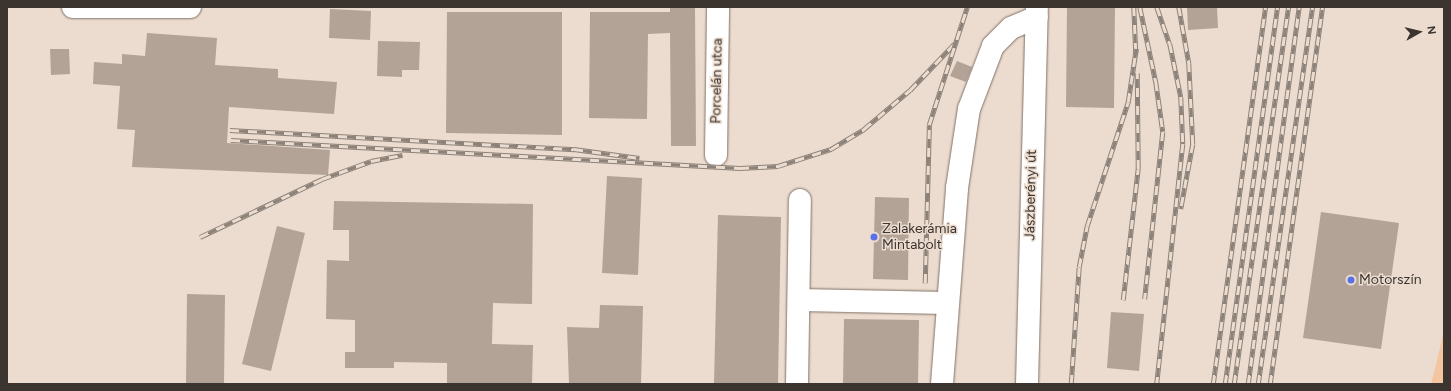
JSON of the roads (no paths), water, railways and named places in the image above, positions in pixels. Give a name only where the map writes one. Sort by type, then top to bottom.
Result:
[{"type":"main road","points":[[73,7],[190,7]]},
{"type":"main road","name":"Porcelán utca","points":[[716,156],[718,7]]},
{"type":"main road","points":[[942,384],[947,303],[962,142],[973,95],[993,46],[1011,28],[1037,12]]},
{"type":"main road","name":"Jászberényi út","points":[[1027,384],[1037,12]]},
{"type":"main road","points":[[797,384],[800,200]]},
{"type":"main road","points":[[798,300],[947,303]]},
{"type":"railway","points":[[925,283],[929,125],[967,7]]},
{"type":"railway","points":[[1134,7],[1136,53]]},
{"type":"railway","points":[[1140,7],[1156,82],[1163,132],[1145,299]]},
{"type":"railway","points":[[1157,7],[1170,44],[1181,97],[1183,144],[1157,384]]},
{"type":"railway","points":[[1179,7],[1189,63],[1193,144],[1181,209]]},
{"type":"railway","points":[[1213,384],[1265,7]]},
{"type":"railway","points":[[1225,384],[1277,7]]},
{"type":"railway","points":[[1234,384],[1288,7]]},
{"type":"railway","points":[[1248,384],[1299,7]]},
{"type":"railway","points":[[1258,384],[1312,7]]},
{"type":"railway","points":[[1270,384],[1322,7]]},
{"type":"railway","points":[[231,140],[740,168],[778,166],[831,149],[864,129],[910,90],[954,44]]},
{"type":"railway","points":[[1071,384],[1079,267],[1087,226],[1128,102],[1136,49]]},
{"type":"railway","points":[[1123,300],[1138,169],[1137,73]]},
{"type":"railway","points":[[230,130],[574,149],[639,158]]},
{"type":"railway","points":[[200,237],[322,179],[371,161],[402,155]]},
{"type":"place","name":"Zalakerámia Mintabolt","points":[[874,237]]},
{"type":"place","name":"Motorszín","points":[[1351,280]]}]
